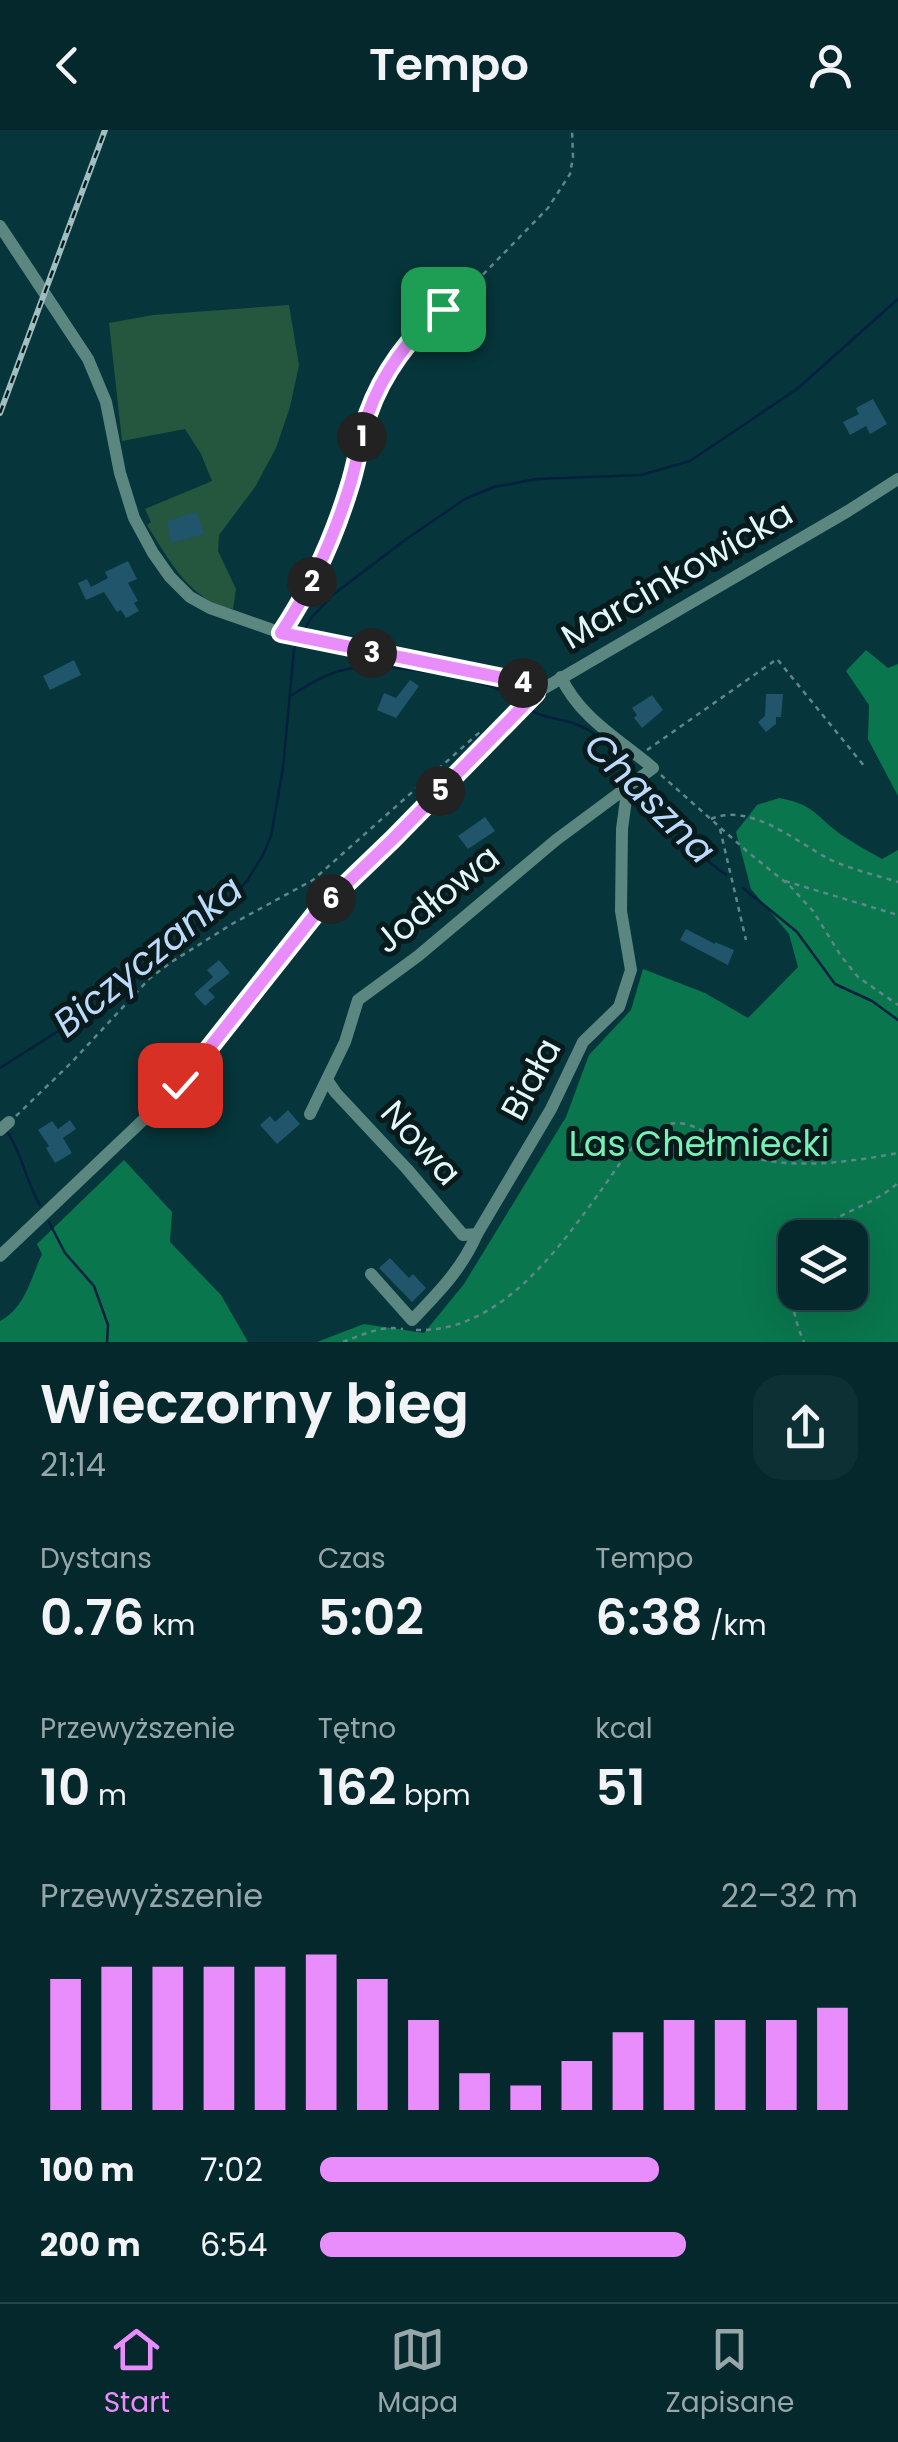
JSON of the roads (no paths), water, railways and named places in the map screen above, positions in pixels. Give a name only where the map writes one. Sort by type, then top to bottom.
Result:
[{"type":"street","points":[[0,226],[81,346],[106,402],[120,473],[134,518],[161,565],[190,597],[282,634],[518,681],[528,701]]},
{"type":"street","name":"Marcinkowicka","points":[[0,1256],[180,1085],[316,913],[528,701],[560,677],[898,479]]},
{"type":"street","points":[[560,677],[584,712],[639,756],[640,777]]},
{"type":"street","name":"Jodłowa","points":[[310,1114],[345,1042],[358,1000],[640,777]]},
{"type":"street","name":"Biała","points":[[372,1274],[412,1320],[452,1278],[551,1110],[583,1042],[619,1008],[631,970],[621,911],[622,829],[640,777]]},
{"type":"street","name":"Nowa","points":[[326,1080],[464,1236],[476,1234]]},
{"type":"waterway","name":"Biczyczanka","points":[[302,634],[334,594],[465,499],[494,487],[537,479],[641,475],[690,461],[797,389],[898,299]]},
{"type":"waterway","name":"Biczyczanka","points":[[0,1068],[101,1004],[142,965],[225,903],[247,881],[271,836],[298,642]]},
{"type":"waterway","name":"Chaszna","points":[[292,695],[318,679],[365,667],[464,679],[507,693],[521,702]]},
{"type":"waterway","name":"Chaszna","points":[[527,708],[573,723],[600,737],[636,775]]},
{"type":"waterway","name":"Chaszna","points":[[640,782],[679,833],[726,875]]},
{"type":"waterway","name":"Chaszna","points":[[743,888],[797,932],[835,984],[872,1001],[898,1020]]},
{"type":"waterway","points":[[8,1133],[40,1205]]},
{"type":"waterway","points":[[49,1222],[65,1253],[94,1286],[108,1325],[107,1342]]},
{"type":"railway","points":[[0,413],[105,130]]},
{"type":"park label","name":"Las Chełmiecki","points":[[699,1144]]}]
